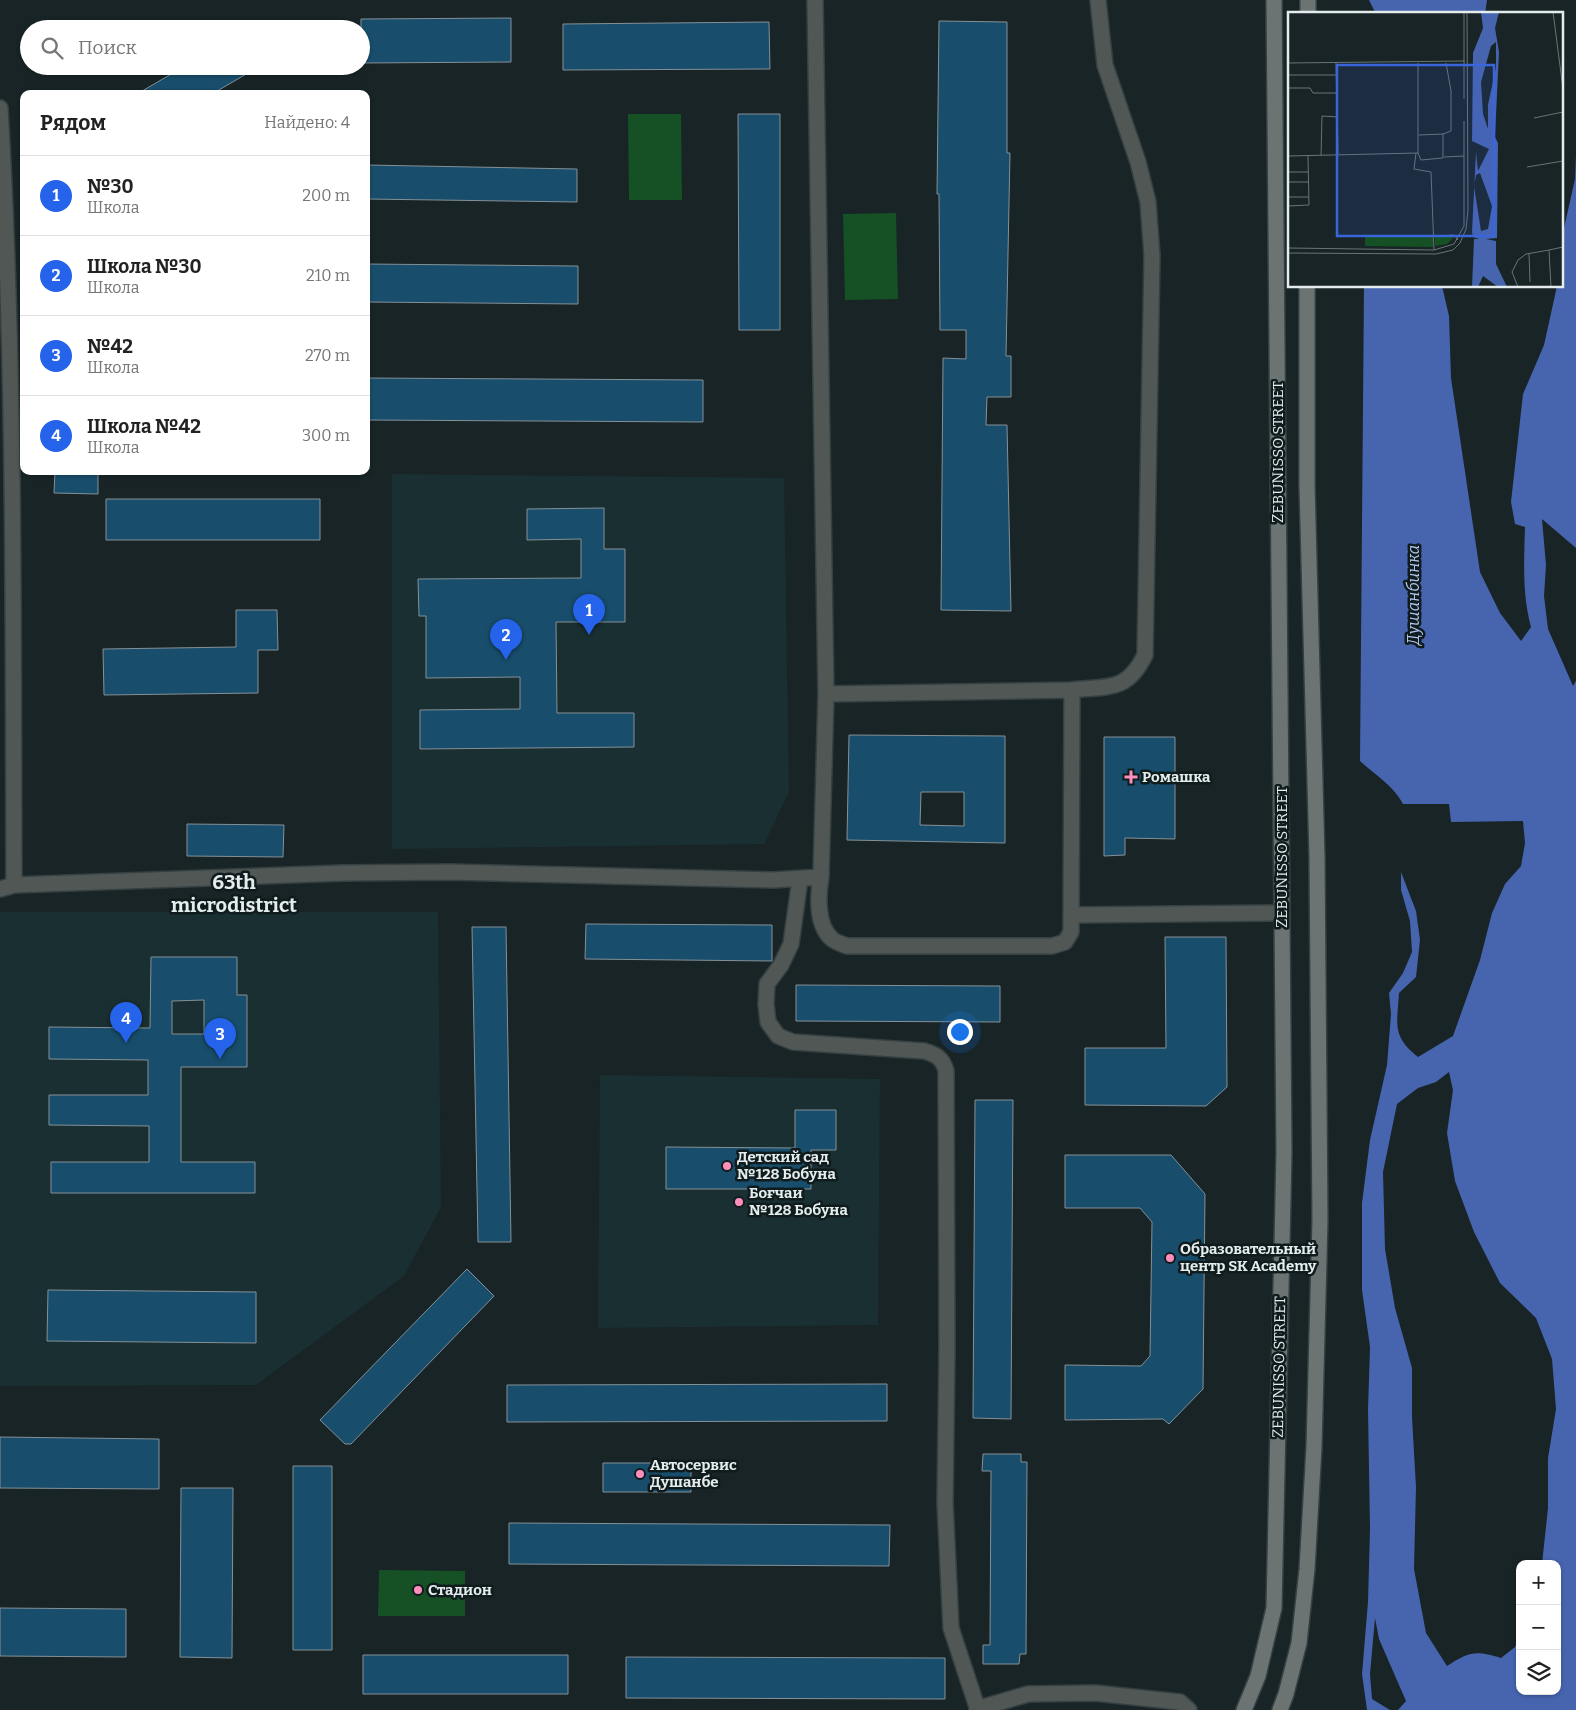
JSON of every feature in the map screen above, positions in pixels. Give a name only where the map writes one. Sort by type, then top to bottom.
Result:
[{"type":"main road","name":"ZEBUNISSO STREET","points":[[1244,1710],[1258,1676],[1274,1608],[1284,1152],[1274,0]]},
{"type":"main road","name":"ZEBUNISSO STREET","points":[[1280,1710],[1286,1694],[1298,1642],[1307,1569],[1314,1447],[1320,1220],[1317,857],[1307,486],[1308,288]]},
{"type":"street","points":[[815,0],[826,694],[822,877],[819,894],[823,925],[832,940],[847,946],[1052,946],[1065,942],[1069,938],[1073,915],[1072,690]]},
{"type":"street","points":[[826,694],[1072,690],[1125,682],[1137,672],[1145,655],[1152,247],[1148,202],[1138,162],[1104,64],[1098,0]]},
{"type":"street","points":[[0,108],[7,513],[7,887],[353,873],[800,879],[822,877]]},
{"type":"street","points":[[800,879],[791,944],[781,965],[767,984],[766,1004],[768,1022],[778,1036],[793,1042],[924,1051],[940,1058],[944,1063],[946,1071],[946,1522],[951,1628],[977,1709],[1028,1694],[1095,1693],[1180,1702],[1189,1710]]},
{"type":"street","points":[[1073,915],[1282,913]]},
{"type":"shaded area","points":[[392,474],[784,478],[789,792],[764,844],[392,849]]},
{"type":"shaded area","points":[[0,912],[438,912],[441,1207],[404,1276],[256,1385],[0,1386]]},
{"type":"shaded area","name":"Боғчаи №128 Бобуна","points":[[600,1075],[880,1079],[878,1325],[598,1328]]},
{"type":"green space","points":[[628,114],[681,114],[682,200],[629,200]]},
{"type":"green space","points":[[896,213],[898,299],[845,300],[843,214]]},
{"type":"green space","points":[[379,1570],[465,1571],[465,1616],[378,1616]]},
{"type":"water","points":[[1369,0],[1487,0],[1485,12],[1375,12]]},
{"type":"water","name":"Душанбинка","points":[[1576,155],[1576,548],[1542,519],[1546,565],[1544,596],[1548,629],[1573,686],[1576,681],[1576,1710],[1398,1710],[1406,1701],[1379,1639],[1375,1618],[1370,1674],[1372,1699],[1390,1710],[1367,1710],[1362,1674],[1368,1602],[1370,1528],[1368,1409],[1370,1347],[1362,1290],[1362,1203],[1370,1140],[1387,1065],[1391,1014],[1389,993],[1403,973],[1412,952],[1410,921],[1401,890],[1401,872],[1416,911],[1420,940],[1416,977],[1399,993],[1397,1022],[1400,1036],[1404,1043],[1418,1057],[1453,1036],[1480,960],[1492,913],[1505,884],[1521,866],[1525,843],[1523,821],[1451,822],[1449,804],[1403,804],[1389,786],[1360,761],[1364,288],[1442,288],[1449,316],[1451,378],[1480,572],[1500,613],[1521,641],[1531,627],[1525,590],[1525,527],[1515,524],[1511,502],[1523,394],[1544,345],[1557,288],[1564,288],[1564,228],[1575,179]],"holes":[[[1449,1072],[1453,1090],[1447,1133],[1455,1181],[1474,1232],[1500,1283],[1536,1318],[1552,1359],[1556,1409],[1548,1458],[1548,1508],[1542,1560],[1561,1560],[1561,1695],[1516,1695],[1516,1645],[1501,1658],[1478,1653],[1467,1655],[1447,1666],[1426,1633],[1414,1569],[1416,1487],[1412,1417],[1412,1368],[1395,1308],[1385,1249],[1383,1172],[1397,1104],[1418,1088],[1436,1082]]]},
{"type":"building","points":[[511,18],[511,62],[370,63],[370,20],[361,19]]},
{"type":"building","points":[[939,21],[1007,22],[1007,153],[1010,153],[1006,356],[1011,356],[1011,397],[987,397],[986,425],[1007,425],[1011,611],[941,610],[943,358],[966,359],[966,330],[940,330],[939,194],[937,194]]},
{"type":"building","points":[[769,22],[770,69],[563,70],[563,24]]},
{"type":"building","points":[[170,75],[245,75],[219,90],[144,90]]},
{"type":"building","points":[[738,114],[780,114],[780,330],[739,330]]},
{"type":"building","points":[[370,165],[577,169],[577,202],[370,199]]},
{"type":"building","points":[[370,264],[578,266],[578,304],[370,302]]},
{"type":"building","points":[[370,378],[703,380],[703,422],[370,420]]},
{"type":"building","points":[[55,475],[98,475],[98,494],[54,493]]},
{"type":"building","points":[[106,499],[320,499],[320,540],[106,540]]},
{"type":"building","points":[[604,508],[604,549],[625,549],[625,622],[556,622],[557,713],[634,713],[634,747],[420,749],[420,710],[520,709],[520,677],[426,678],[426,616],[419,616],[418,579],[581,578],[581,539],[527,540],[527,509]]},
{"type":"building","points":[[236,610],[277,610],[278,650],[258,650],[258,693],[104,695],[103,649],[236,647]]},
{"type":"building","points":[[849,735],[1005,736],[1005,843],[847,840]],"holes":[[[921,792],[964,792],[964,826],[920,825]]]},
{"type":"building","points":[[1104,737],[1175,737],[1175,839],[1125,838],[1125,855],[1104,856]]},
{"type":"building","points":[[187,824],[284,825],[283,857],[187,856]]},
{"type":"building","points":[[586,924],[772,925],[772,961],[585,959]]},
{"type":"building","points":[[472,927],[506,927],[511,1242],[478,1242]]},
{"type":"building","points":[[1165,937],[1226,937],[1227,1087],[1206,1106],[1085,1105],[1085,1048],[1166,1048]]},
{"type":"building","points":[[151,957],[237,957],[237,995],[247,995],[247,1067],[181,1067],[181,1162],[255,1162],[255,1193],[51,1193],[51,1162],[149,1162],[149,1126],[49,1125],[49,1095],[148,1095],[148,1060],[49,1059],[49,1027],[150,1028]],"holes":[[[204,1000],[204,1034],[172,1034],[172,1001]]]},
{"type":"building","points":[[796,985],[1000,986],[1000,1022],[796,1021]]},
{"type":"building","points":[[975,1100],[1013,1100],[1011,1419],[973,1418]]},
{"type":"building","points":[[795,1110],[836,1110],[836,1150],[811,1150],[811,1189],[666,1189],[666,1147],[795,1148]]},
{"type":"building","points":[[1065,1155],[1171,1155],[1205,1194],[1203,1389],[1169,1424],[1163,1419],[1065,1420],[1065,1365],[1141,1366],[1150,1356],[1152,1222],[1140,1208],[1065,1208]]},
{"type":"building","points":[[467,1269],[494,1296],[351,1444],[345,1444],[320,1420]]},
{"type":"building","points":[[48,1290],[256,1292],[256,1343],[47,1341]]},
{"type":"building","points":[[887,1384],[887,1421],[507,1422],[507,1385]]},
{"type":"building","points":[[0,1437],[159,1439],[159,1489],[0,1488]]},
{"type":"building","points":[[983,1454],[1021,1454],[1021,1462],[1027,1462],[1026,1654],[1020,1654],[1019,1664],[983,1664],[983,1645],[990,1645],[991,1471],[982,1471]]},
{"type":"building","points":[[603,1463],[691,1463],[691,1492],[603,1492]]},
{"type":"building","points":[[293,1466],[332,1466],[332,1650],[293,1650]]},
{"type":"building","points":[[181,1488],[233,1488],[232,1658],[180,1657]]},
{"type":"building","points":[[509,1523],[890,1525],[889,1566],[509,1564]]},
{"type":"building","points":[[0,1608],[126,1609],[126,1657],[0,1656]]},
{"type":"building","points":[[363,1655],[568,1655],[568,1694],[363,1694]]},
{"type":"building","points":[[626,1657],[945,1658],[945,1699],[626,1698]]},
{"type":"place","name":"№30","points":[[589,635]]},
{"type":"place","name":"Школа №30","points":[[506,660]]},
{"type":"place","name":"Ромашка","points":[[1131,777]]},
{"type":"place","name":"Школа №42","points":[[126,1043]]},
{"type":"place","name":"№42","points":[[220,1059]]},
{"type":"place","name":"Детский сад №128 Бобуна","points":[[727,1166]]},
{"type":"place","name":"Боғчаи №128 Бобуна","points":[[739,1202]]},
{"type":"place","name":"Образовательный центр SK Academy","points":[[1170,1258]]},
{"type":"place","name":"Автосервис Душанбе","points":[[640,1474]]},
{"type":"place","name":"Стадион","points":[[418,1590]]},
{"type":"district","name":"63th microdistrict","points":[[234,894]]}]
